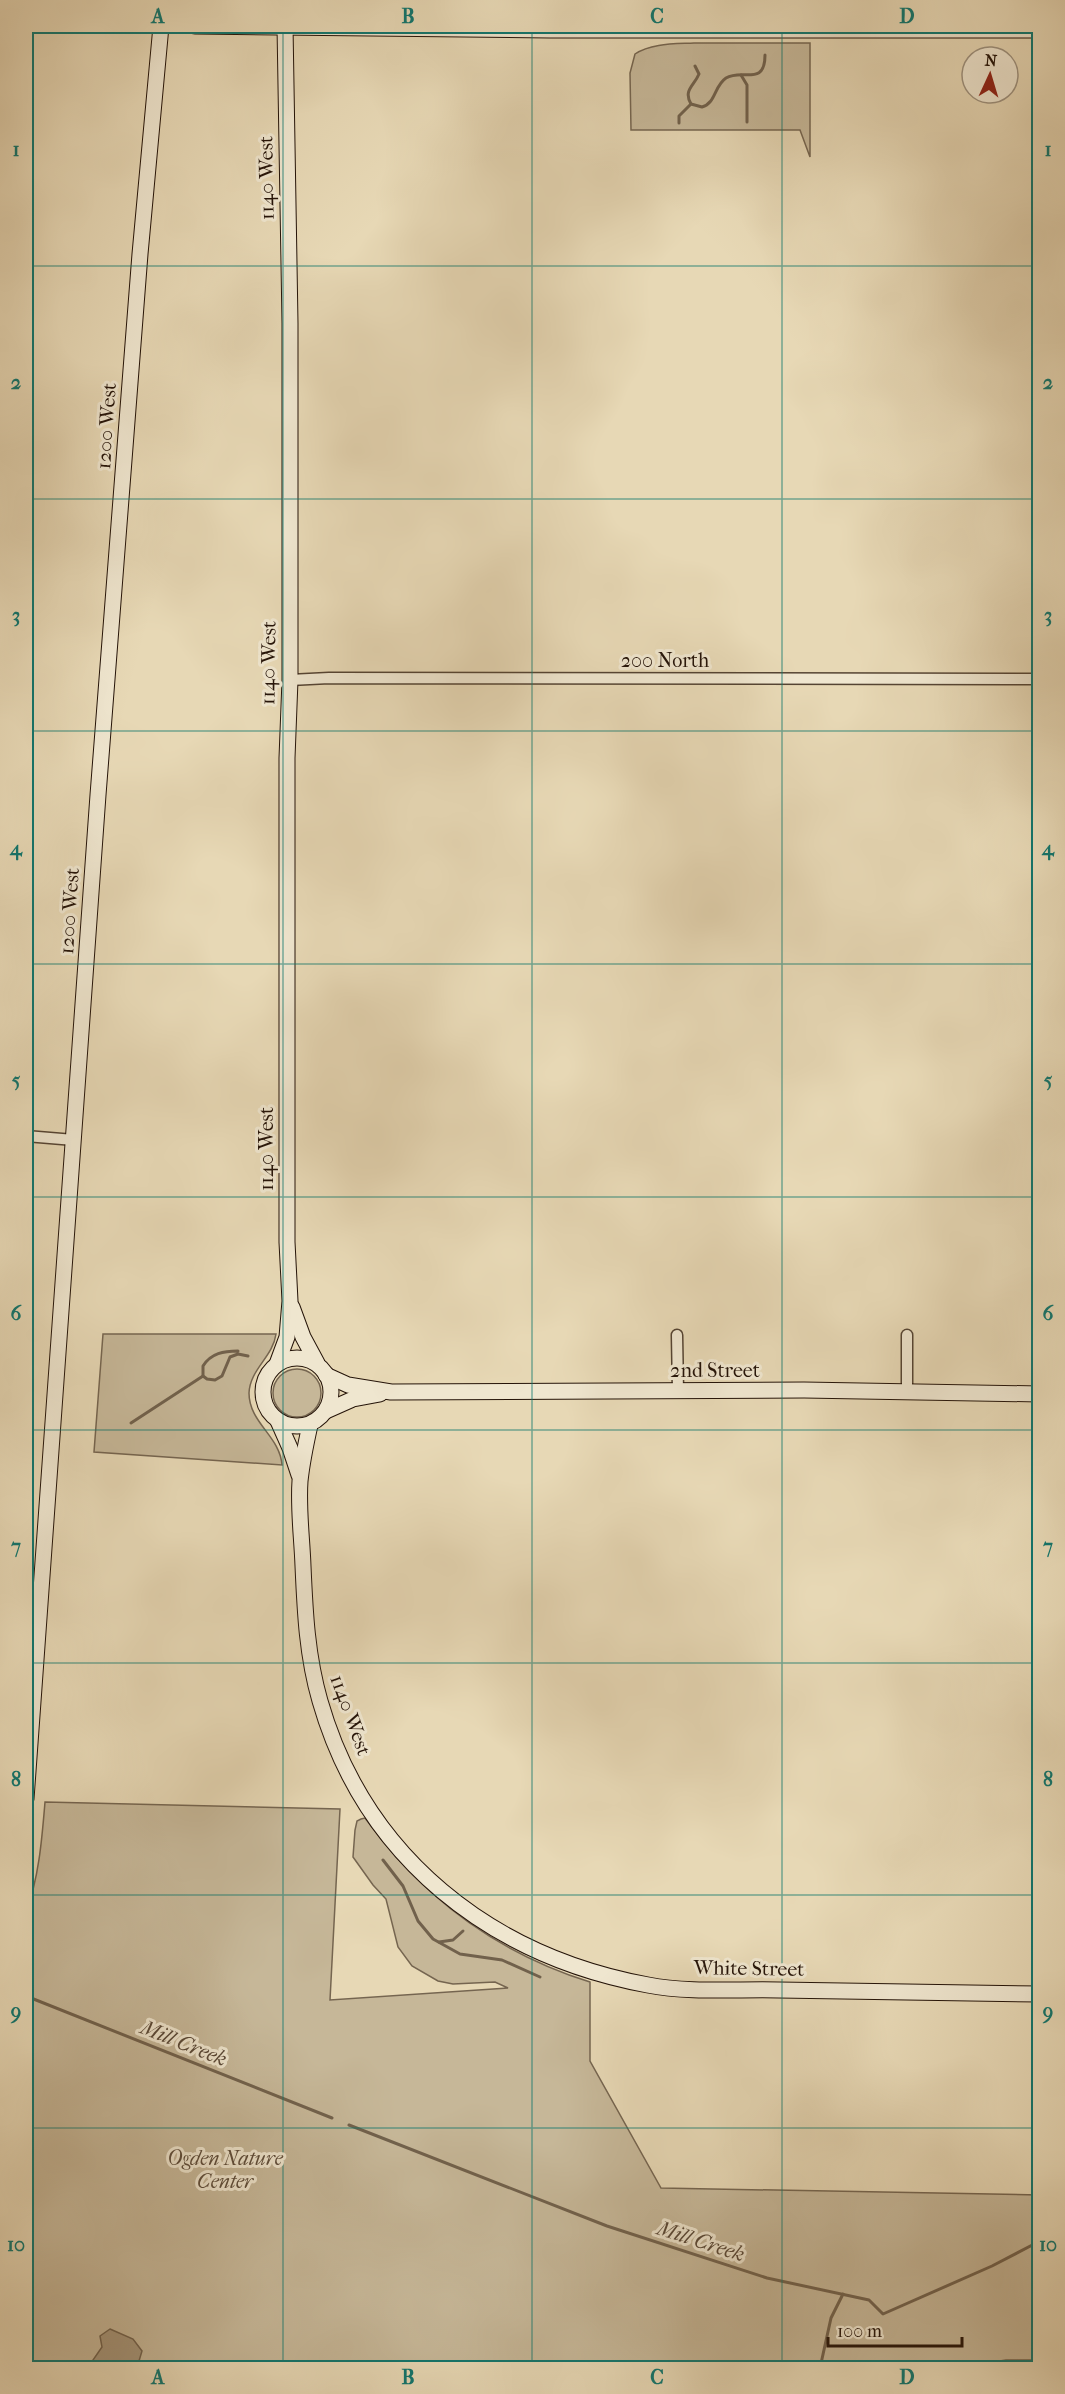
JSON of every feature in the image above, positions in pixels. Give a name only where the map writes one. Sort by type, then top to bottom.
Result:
[{"type":"street","name":"1200 West","points":[[26,1799],[98,795],[160,26]]},
{"type":"street","points":[[195,26],[550,30],[1040,30]]},
{"type":"street","name":"1140 West","points":[[277,1364],[286,1340],[290,1301],[287,1242],[287,758],[290,680],[290,323],[285,26]]},
{"type":"street","name":"200 North","points":[[290,680],[328,678],[1040,678]]},
{"type":"street","points":[[26,1136],[74,1140]]},
{"type":"street","name":"1140 West","points":[[290,1301],[303,1337],[321,1369]]},
{"type":"street","points":[[677,1335],[678,1391]]},
{"type":"street","points":[[907,1335],[907,1391]]},
{"type":"street","points":[[297,1358],[321,1369],[331,1394],[326,1411],[310,1425],[288,1426],[278,1421],[264,1404],[264,1382],[269,1372],[277,1364],[297,1358]]},
{"type":"street","name":"2nd Street","points":[[321,1369],[348,1385],[391,1392],[907,1391],[1040,1394]]},
{"type":"street","name":"2nd Street","points":[[326,1411],[353,1399],[391,1392]]},
{"type":"street","name":"1140 West","points":[[278,1421],[291,1448],[300,1481]]},
{"type":"street","name":"1140 West","points":[[310,1425],[300,1481],[305,1614],[320,1701],[334,1741],[355,1784],[377,1820],[430,1882],[473,1916]]},
{"type":"street","name":"White Street","points":[[473,1916],[545,1956],[585,1971],[651,1986],[1040,1994]]},
{"type":"green space","points":[[694,43],[810,43],[810,157],[800,130],[631,130],[630,73],[635,54],[656,46]]},
{"type":"green space","points":[[103,1334],[276,1334],[271,1350],[253,1377],[249,1393],[254,1413],[276,1446],[282,1465],[94,1452]]},
{"type":"green space","points":[[292,1369],[302,1369],[314,1376],[321,1388],[321,1398],[314,1410],[302,1417],[292,1417],[277,1406],[273,1398],[273,1388],[284,1373]]},
{"type":"green space","name":"Ogden Nature Center","points":[[45,1802],[340,1809],[330,2000],[508,1988],[495,1982],[453,1984],[438,1981],[412,1966],[398,1947],[386,1899],[353,1857],[357,1821],[365,1818],[411,1873],[464,1919],[524,1955],[590,1982],[590,2061],[661,2188],[1039,2195],[1039,2368],[26,2368],[26,1912],[37,1872]]},
{"type":"shaded area","points":[[110,2329],[133,2339],[142,2351],[139,2361],[150,2368],[78,2368],[91,2363],[102,2347],[100,2336]]},
{"type":"shaded area","points":[[1006,2360],[1039,2360],[1039,2368],[955,2368]]},
{"type":"waterway","points":[[695,66],[699,74],[688,95],[691,104],[702,107],[710,102],[719,85],[726,78],[732,75],[752,75],[761,71],[765,55]]},
{"type":"waterway","points":[[741,75],[747,85],[747,122]]},
{"type":"waterway","points":[[679,123],[679,116],[691,104]]},
{"type":"waterway","points":[[238,1351],[223,1352],[210,1358],[203,1366],[203,1376],[215,1380],[222,1376],[230,1357],[238,1354],[248,1356]]},
{"type":"waterway","points":[[131,1423],[203,1376]]},
{"type":"waterway","points":[[383,1860],[403,1886],[418,1921],[433,1939],[460,1954],[502,1960],[540,1977]]},
{"type":"waterway","points":[[439,1942],[453,1940],[463,1931]]},
{"type":"waterway","name":"Mill Creek","points":[[26,1996],[332,2118]]},
{"type":"waterway","name":"Mill Creek","points":[[349,2125],[607,2226],[767,2278],[869,2300],[883,2314],[992,2266],[1040,2241]]},
{"type":"waterway","points":[[820,2368],[831,2318],[843,2294]]}]
